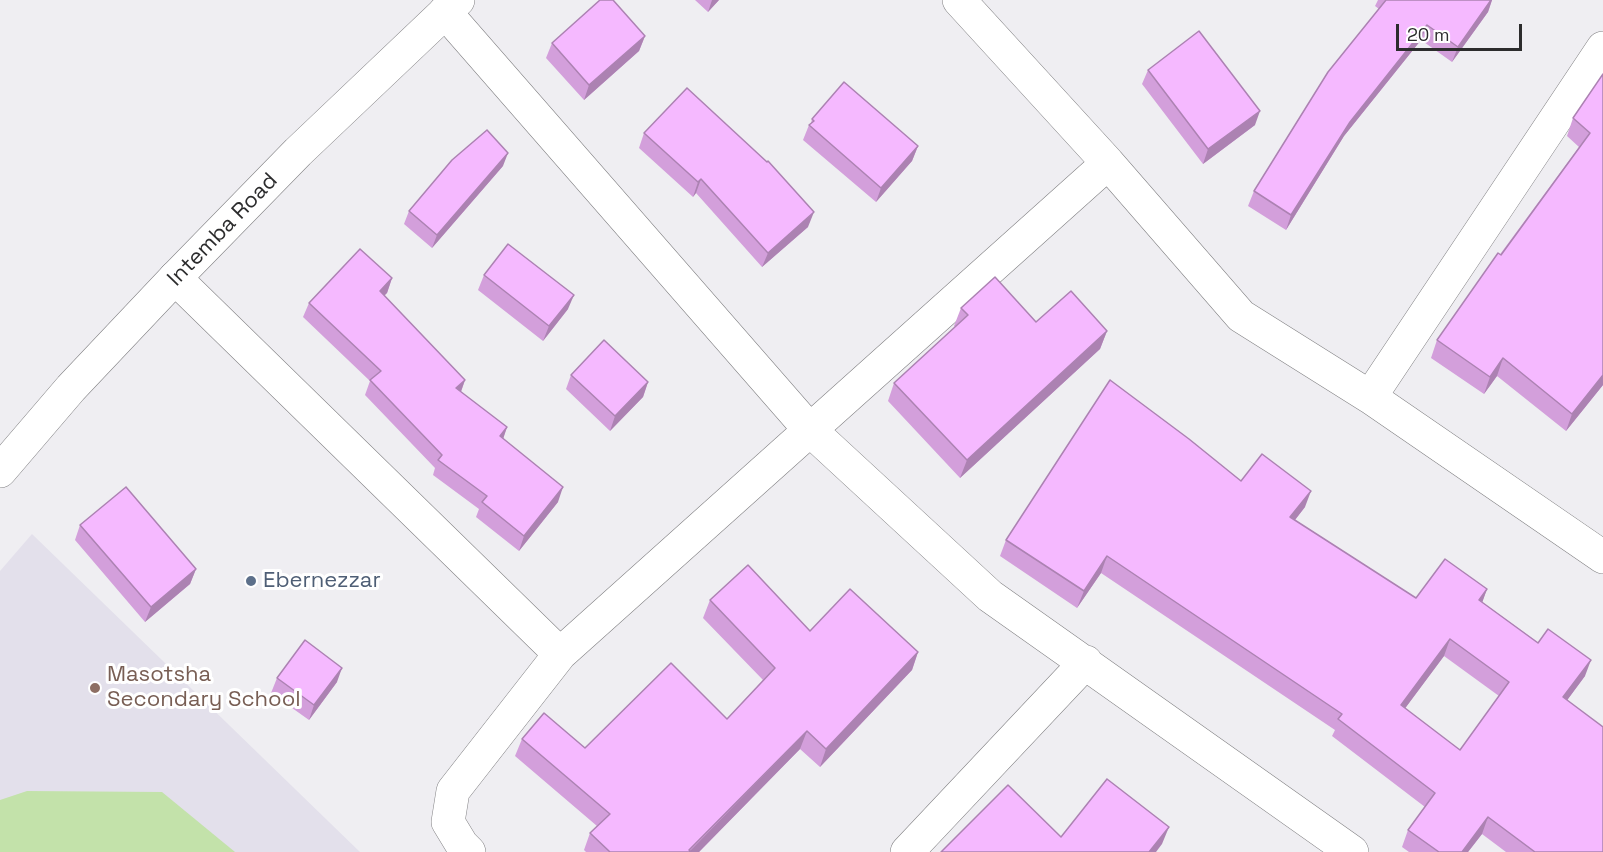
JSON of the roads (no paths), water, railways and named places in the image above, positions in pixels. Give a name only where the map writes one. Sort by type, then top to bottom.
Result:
[{"type":"street","points":[[958,0],[1108,163],[1241,316],[1370,398],[1603,557]]},
{"type":"street","points":[[451,6],[810,429],[990,596],[1352,852]]},
{"type":"street","name":"Intemba Road","points":[[0,471],[71,388],[298,152],[451,6]]},
{"type":"street","points":[[1370,398],[1603,48]]},
{"type":"street","points":[[469,852],[448,822],[453,791],[560,654],[1108,163]]},
{"type":"street","points":[[176,278],[560,654]]},
{"type":"street","points":[[907,852],[1086,662]]},
{"type":"place","name":"Ebernezzar","points":[[251,581]]},
{"type":"place","name":"Masotsha Secondary School","points":[[95,688]]}]
